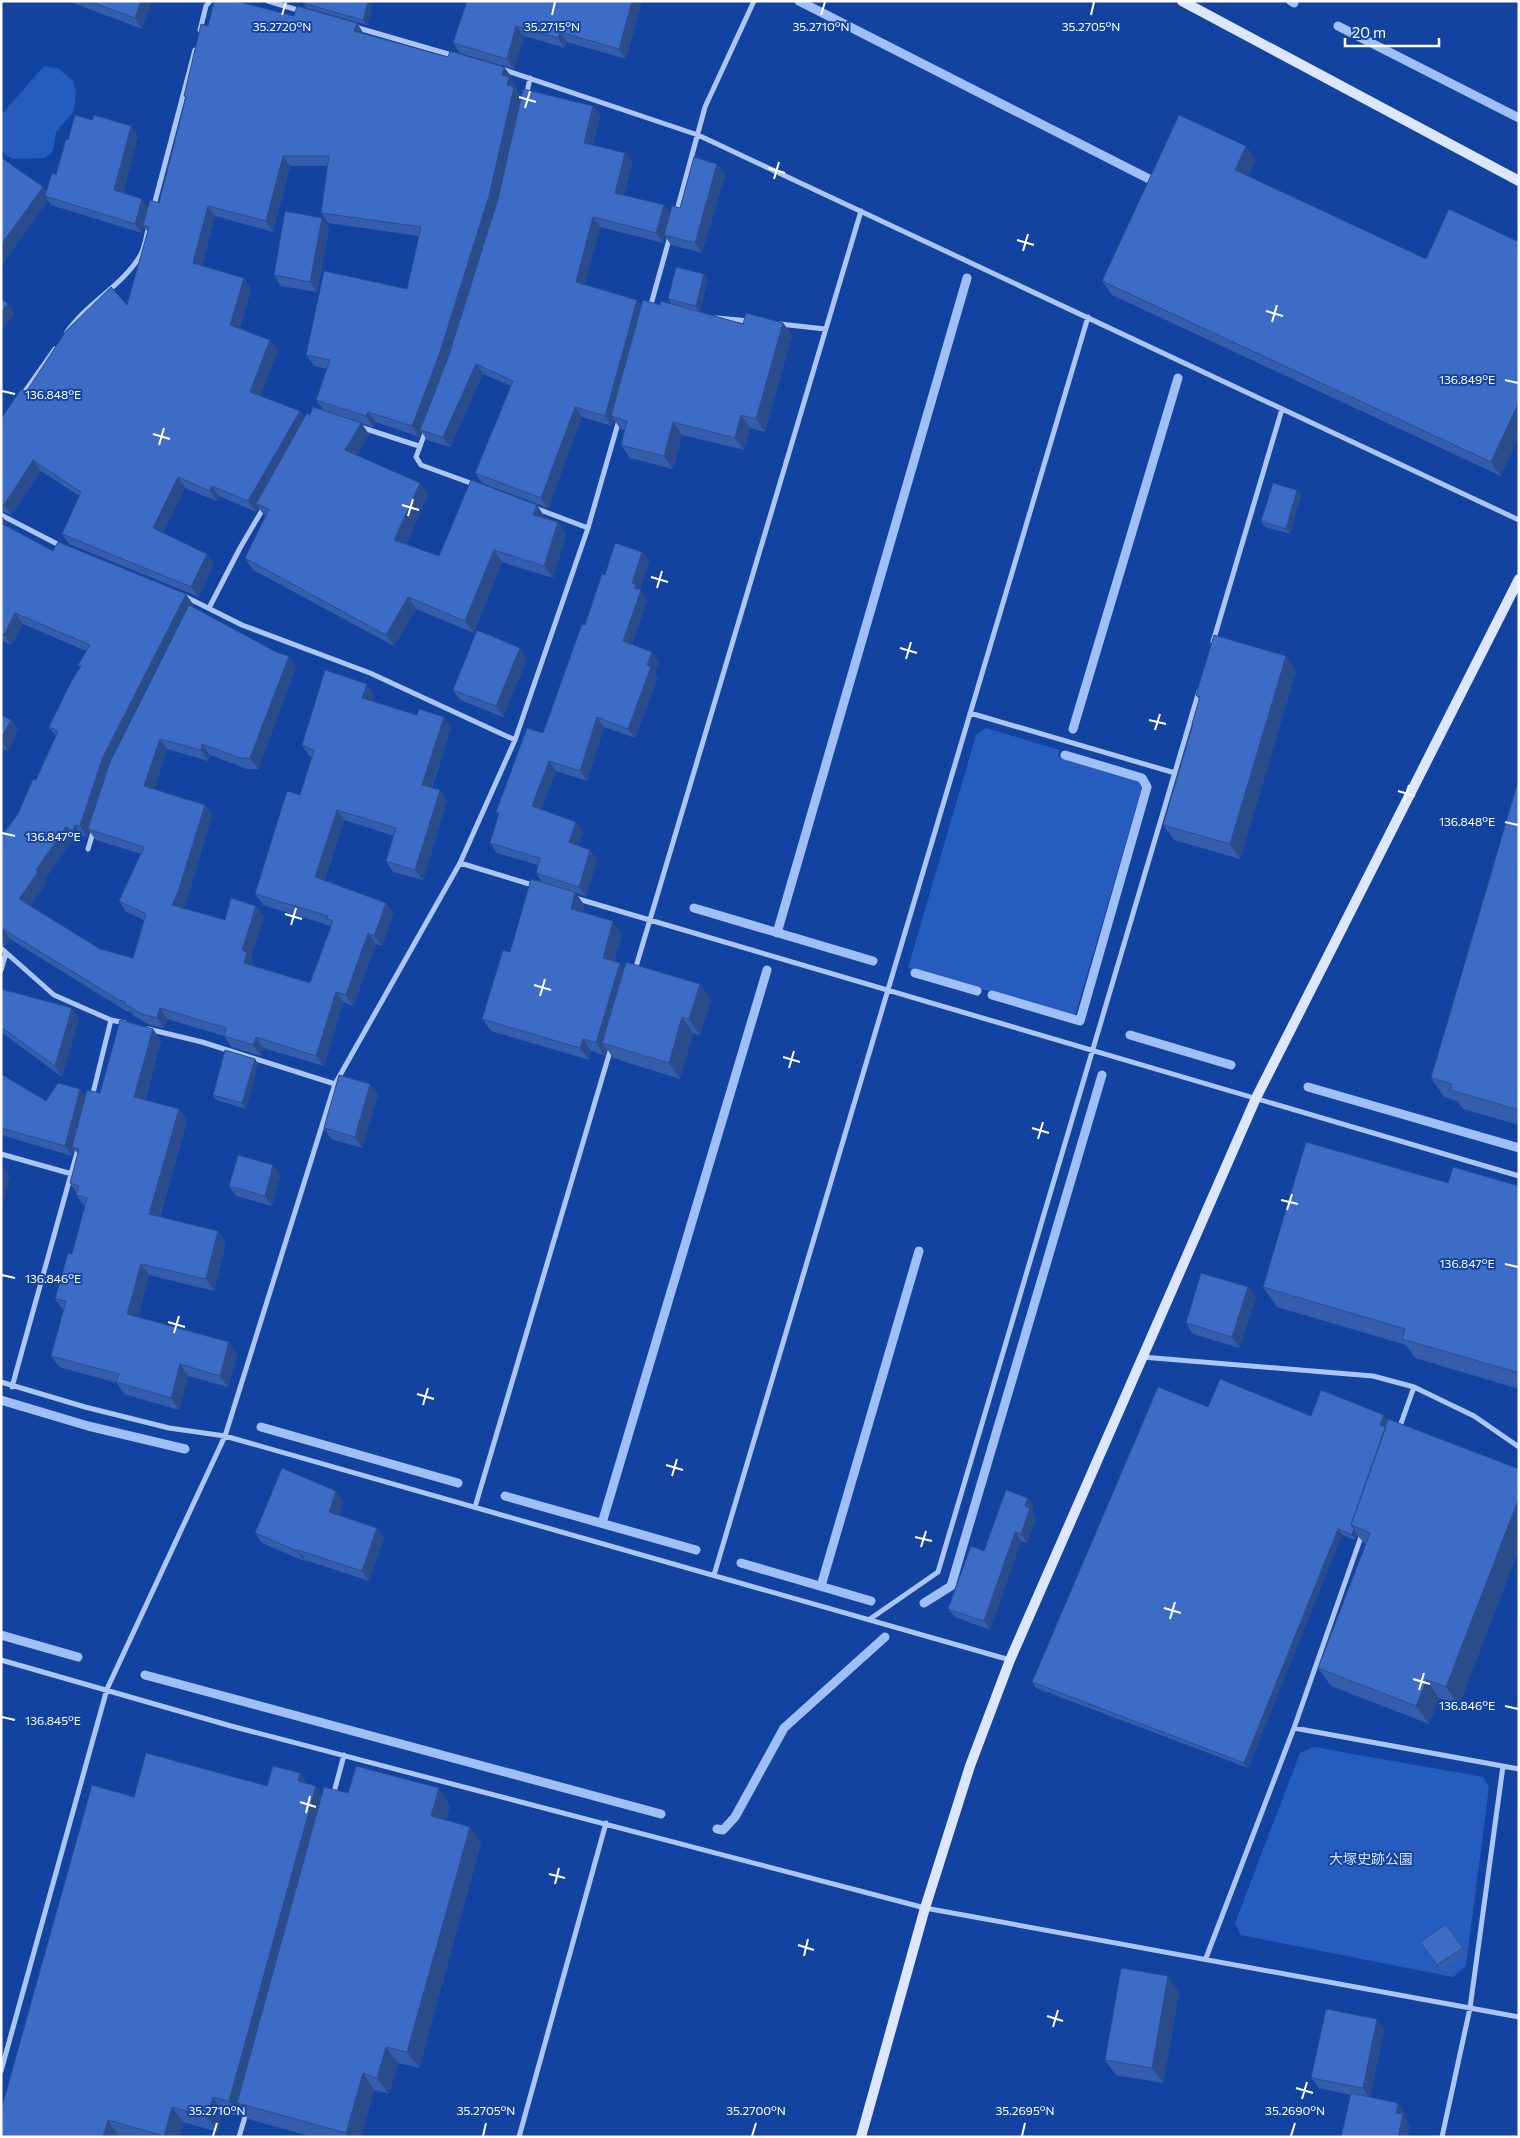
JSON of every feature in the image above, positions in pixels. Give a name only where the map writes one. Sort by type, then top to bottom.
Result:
[{"type":"street","points":[[199,35],[206,6],[210,1]]},
{"type":"street","points":[[268,1],[310,14]]},
{"type":"street","points":[[673,225],[705,108],[754,1]]},
{"type":"street","points":[[1182,1],[1519,181]]},
{"type":"street","points":[[348,25],[463,58]]},
{"type":"street","points":[[152,213],[197,44]]},
{"type":"street","points":[[492,67],[698,135],[1519,520]]},
{"type":"street","points":[[524,104],[530,78]]},
{"type":"street","points":[[633,977],[861,211]]},
{"type":"street","points":[[65,335],[76,320],[128,272],[141,255],[150,222]]},
{"type":"street","points":[[648,314],[670,234]]},
{"type":"street","points":[[651,304],[661,306]]},
{"type":"street","points":[[709,317],[758,322]]},
{"type":"street","points":[[714,1575],[1088,318]]},
{"type":"street","points":[[777,324],[826,329]]},
{"type":"street","points":[[17,403],[60,342]]},
{"type":"street","points":[[1,2071],[107,1689],[224,1436],[335,1084],[460,863],[515,740],[588,528],[622,409]]},
{"type":"street","points":[[1212,648],[1282,409]]},
{"type":"street","points":[[430,420],[416,457],[421,464],[486,489]]},
{"type":"street","points":[[354,425],[419,446]]},
{"type":"street","points":[[209,608],[240,548],[270,498]]},
{"type":"street","points":[[533,507],[588,528]]},
{"type":"street","points":[[1,515],[66,548]]},
{"type":"street","points":[[862,2137],[925,1908],[970,1766],[1010,1660],[1256,1098],[1519,579]]},
{"type":"street","points":[[173,591],[242,624],[370,672],[515,740]]},
{"type":"street","points":[[194,611],[198,602]]},
{"type":"street","points":[[870,1619],[938,1572],[1200,687]]},
{"type":"street","points":[[970,713],[1175,773]]},
{"type":"street","points":[[88,849],[96,823]]},
{"type":"street","points":[[460,863],[545,889]]},
{"type":"street","points":[[564,894],[887,991],[1519,1176]]},
{"type":"street","points":[[1,948],[54,994],[112,1020],[130,1024]]},
{"type":"street","points":[[1,970],[6,952]]},
{"type":"street","points":[[89,1107],[112,1020]]},
{"type":"street","points":[[139,1027],[202,1042],[335,1084]]},
{"type":"street","points":[[475,1507],[613,1043]]},
{"type":"street","points":[[12,1386],[79,1145]]},
{"type":"street","points":[[1,1154],[72,1174]]},
{"type":"street","points":[[1141,1357],[1373,1376],[1414,1387],[1474,1416],[1519,1447]]},
{"type":"street","points":[[1,1382],[168,1428],[224,1436],[1010,1660]]},
{"type":"street","points":[[1398,1433],[1414,1387]]},
{"type":"street","points":[[1206,1958],[1294,1728],[1365,1525]]},
{"type":"street","points":[[1,1660],[232,1726],[925,1908],[1519,2016]]},
{"type":"street","points":[[1294,1728],[1519,1769]]},
{"type":"street","points":[[331,1803],[344,1755]]},
{"type":"street","points":[[1442,2137],[1470,2008],[1503,1766]]},
{"type":"street","points":[[519,2137],[606,1823]]},
{"type":"street","points":[[240,2137],[247,2108]]},
{"type":"green space","points":[[44,66],[59,69],[73,81],[76,91],[74,111],[56,132],[53,151],[45,158],[12,159],[1,151],[1,115]]},
{"type":"green space","points":[[986,728],[1060,750],[1058,756],[1142,781],[1143,784],[1075,1016],[908,968],[976,735]]},
{"type":"green space","name":"大塚史跡公園","points":[[1314,1747],[1483,1777],[1489,1787],[1466,1966],[1453,1977],[1241,1935],[1235,1923],[1300,1753]]},
{"type":"building","points":[[89,1],[141,1],[135,18]]},
{"type":"building","points":[[214,1],[236,1],[294,16],[297,6],[357,23],[354,31],[448,57],[450,51],[504,67],[502,75],[509,77],[507,85],[514,87],[489,196],[439,355],[412,426],[368,412],[366,416],[316,400],[330,360],[306,355],[324,271],[407,289],[421,227],[321,213],[329,156],[283,156],[266,221],[208,206],[193,263],[244,278],[230,325],[270,340],[250,392],[300,411],[248,501],[212,486],[210,491],[178,477],[153,528],[207,554],[191,587],[62,534],[81,492],[33,460],[4,505],[1,504],[1,419],[21,389],[26,392],[66,331],[111,287],[127,305],[149,227],[143,225],[150,200],[159,203],[186,97],[184,96],[201,24],[208,26]]},
{"type":"building","points":[[304,1],[368,1],[363,20],[303,3]]},
{"type":"building","points":[[467,1],[632,1],[619,49],[560,32],[558,38],[516,26],[507,59],[453,43]]},
{"type":"building","points":[[523,89],[593,106],[584,143],[625,153],[615,193],[664,205],[656,233],[593,217],[576,282],[637,300],[605,416],[575,407],[541,498],[475,473],[513,381],[476,364],[443,437],[420,430],[448,358],[498,199]]},
{"type":"building","points":[[75,115],[92,120],[94,115],[131,126],[114,190],[142,199],[135,224],[45,196],[52,173],[56,175]]},
{"type":"building","points":[[1179,115],[1246,146],[1235,170],[1426,259],[1449,209],[1519,242],[1519,402],[1491,462],[1102,281]]},
{"type":"building","points":[[694,157],[717,164],[695,243],[664,235],[672,206],[680,208]]},
{"type":"building","points":[[1,159],[43,187],[1,245]]},
{"type":"building","points":[[285,211],[322,218],[310,282],[274,275]]},
{"type":"building","points":[[676,267],[704,274],[696,306],[668,299]]},
{"type":"building","points":[[1,298],[8,304],[1,312]]},
{"type":"building","points":[[643,300],[660,305],[661,301],[743,324],[746,313],[783,323],[756,419],[741,415],[735,438],[673,422],[664,456],[621,445],[627,421],[611,416]]},
{"type":"building","points":[[313,407],[361,423],[345,450],[420,483],[394,540],[439,556],[471,480],[537,505],[533,515],[558,522],[544,566],[494,550],[465,621],[408,597],[386,635],[245,558],[269,509],[256,504],[307,413],[310,415]]},
{"type":"building","points":[[1273,483],[1297,490],[1286,529],[1261,521]]},
{"type":"building","points":[[1,523],[53,551],[58,542],[186,594],[102,759],[80,826],[75,825],[73,831],[66,827],[36,870],[38,872],[19,899],[100,949],[133,958],[146,914],[119,901],[144,847],[88,829],[110,762],[189,605],[276,652],[289,656],[250,758],[240,758],[202,744],[201,750],[160,739],[144,786],[205,805],[178,892],[172,905],[225,920],[231,898],[256,906],[242,950],[247,952],[244,963],[310,983],[333,921],[327,919],[328,916],[255,894],[287,791],[300,795],[314,750],[302,745],[325,670],[367,684],[362,698],[417,715],[419,709],[444,717],[422,785],[440,790],[415,870],[386,861],[396,828],[337,810],[315,877],[386,903],[374,936],[368,933],[346,995],[336,992],[316,1056],[256,1037],[253,1045],[224,1036],[226,1028],[160,1008],[157,1018],[142,1014],[125,1004],[126,1002],[119,1000],[3,929],[1,931],[1,837],[18,814],[33,779],[36,780],[58,731],[49,727],[81,666],[78,665],[90,645],[15,613],[4,635],[1,633]]},
{"type":"building","points":[[615,543],[642,552],[632,583],[636,585],[634,588],[641,590],[623,641],[652,652],[647,665],[651,667],[628,729],[597,717],[580,771],[549,761],[532,806],[576,822],[569,842],[590,850],[579,887],[536,873],[540,858],[490,843],[499,813],[496,812],[527,728],[543,733],[582,624],[585,625],[602,574],[605,575]]},
{"type":"building","points":[[477,630],[520,648],[496,706],[453,690]]},
{"type":"building","points":[[1214,635],[1286,656],[1230,844],[1163,825],[1193,724],[1200,697],[1196,695]]},
{"type":"building","points":[[1,715],[11,720],[1,739]]},
{"type":"building","points":[[1519,778],[1519,1110],[1450,1090],[1452,1084],[1431,1078]]},
{"type":"building","points":[[531,879],[575,892],[571,909],[613,921],[603,958],[620,963],[596,1043],[583,1039],[580,1048],[482,1019],[503,950],[510,952]]},
{"type":"building","points":[[626,962],[700,984],[689,1019],[682,1017],[669,1063],[602,1043]]},
{"type":"building","points":[[1,989],[72,1008],[55,1066],[1,1027]]},
{"type":"building","points":[[120,1020],[153,1029],[134,1097],[179,1109],[149,1214],[218,1231],[206,1279],[141,1264],[127,1314],[229,1342],[220,1376],[180,1364],[171,1398],[116,1382],[119,1374],[51,1356],[66,1301],[55,1299],[68,1253],[72,1254],[87,1198],[76,1195],[79,1186],[70,1183],[79,1149],[72,1147],[87,1090],[100,1093]]},
{"type":"building","points":[[225,1050],[255,1059],[242,1103],[213,1095]]},
{"type":"building","points":[[1,1074],[46,1101],[58,1083],[80,1089],[65,1146],[1,1128]]},
{"type":"building","points":[[339,1075],[370,1084],[355,1137],[324,1128]]},
{"type":"building","points":[[1306,1142],[1448,1183],[1453,1167],[1519,1186],[1519,1373],[1402,1339],[1405,1329],[1263,1287]]},
{"type":"building","points":[[238,1155],[273,1165],[265,1196],[229,1186]]},
{"type":"building","points":[[1201,1273],[1248,1287],[1232,1337],[1186,1323]]},
{"type":"building","points":[[1220,1379],[1311,1416],[1321,1390],[1384,1415],[1380,1425],[1386,1427],[1351,1525],[1354,1529],[1352,1535],[1338,1529],[1244,1763],[1032,1682],[1158,1387],[1208,1407]]},
{"type":"building","points":[[1388,1419],[1519,1469],[1519,1498],[1446,1687],[1427,1680],[1416,1706],[1318,1668],[1370,1533],[1351,1525]]},
{"type":"building","points":[[282,1468],[336,1491],[329,1512],[377,1528],[362,1571],[297,1551],[255,1533]]},
{"type":"building","points":[[1006,1490],[1028,1498],[1025,1506],[1030,1508],[1021,1534],[1015,1532],[984,1621],[948,1609],[971,1546],[984,1551]]},
{"type":"building","points":[[146,1753],[267,1786],[273,1766],[300,1773],[298,1781],[316,1786],[229,2101],[213,2097],[207,2117],[172,2107],[164,2136],[108,2120],[103,2137],[1,2137],[1,2110],[92,1785],[134,1797]]},
{"type":"building","points":[[356,1766],[439,1788],[431,1816],[470,1827],[407,2052],[386,2047],[377,2078],[363,2073],[346,2133],[237,2103],[324,1787],[348,1793]]},
{"type":"building","points":[[1446,1924],[1463,1948],[1437,1965],[1420,1942]]},
{"type":"building","points":[[1121,1968],[1168,1976],[1152,2068],[1105,2060]]},
{"type":"building","points":[[1326,2009],[1377,2019],[1363,2088],[1311,2078]]},
{"type":"building","points":[[1351,2093],[1398,2103],[1396,2113],[1403,2114],[1398,2137],[1341,2137]]},
{"type":"waterway","points":[[799,1],[1157,183]]},
{"type":"waterway","points":[[1338,26],[1519,118]]},
{"type":"waterway","points":[[777,933],[967,278]]},
{"type":"waterway","points":[[1073,729],[1178,378]]},
{"type":"waterway","points":[[992,995],[1080,1021],[1147,787],[1142,778],[1065,755]]},
{"type":"waterway","points":[[694,908],[873,961]]},
{"type":"waterway","points":[[602,1523],[767,970]]},
{"type":"waterway","points":[[915,973],[977,991]]},
{"type":"waterway","points":[[1130,1035],[1231,1065]]},
{"type":"waterway","points":[[924,1603],[951,1586],[1102,1075]]},
{"type":"waterway","points":[[1308,1087],[1519,1148]]},
{"type":"waterway","points":[[821,1586],[919,1251]]},
{"type":"waterway","points":[[1,1400],[88,1426],[185,1449]]},
{"type":"waterway","points":[[261,1427],[458,1483]]},
{"type":"waterway","points":[[505,1496],[696,1550]]},
{"type":"waterway","points":[[741,1563],[871,1601]]},
{"type":"waterway","points":[[1,1635],[78,1657]]},
{"type":"waterway","points":[[717,1829],[723,1830],[735,1817],[784,1728],[885,1637]]},
{"type":"waterway","points":[[145,1675],[661,1814]]}]
